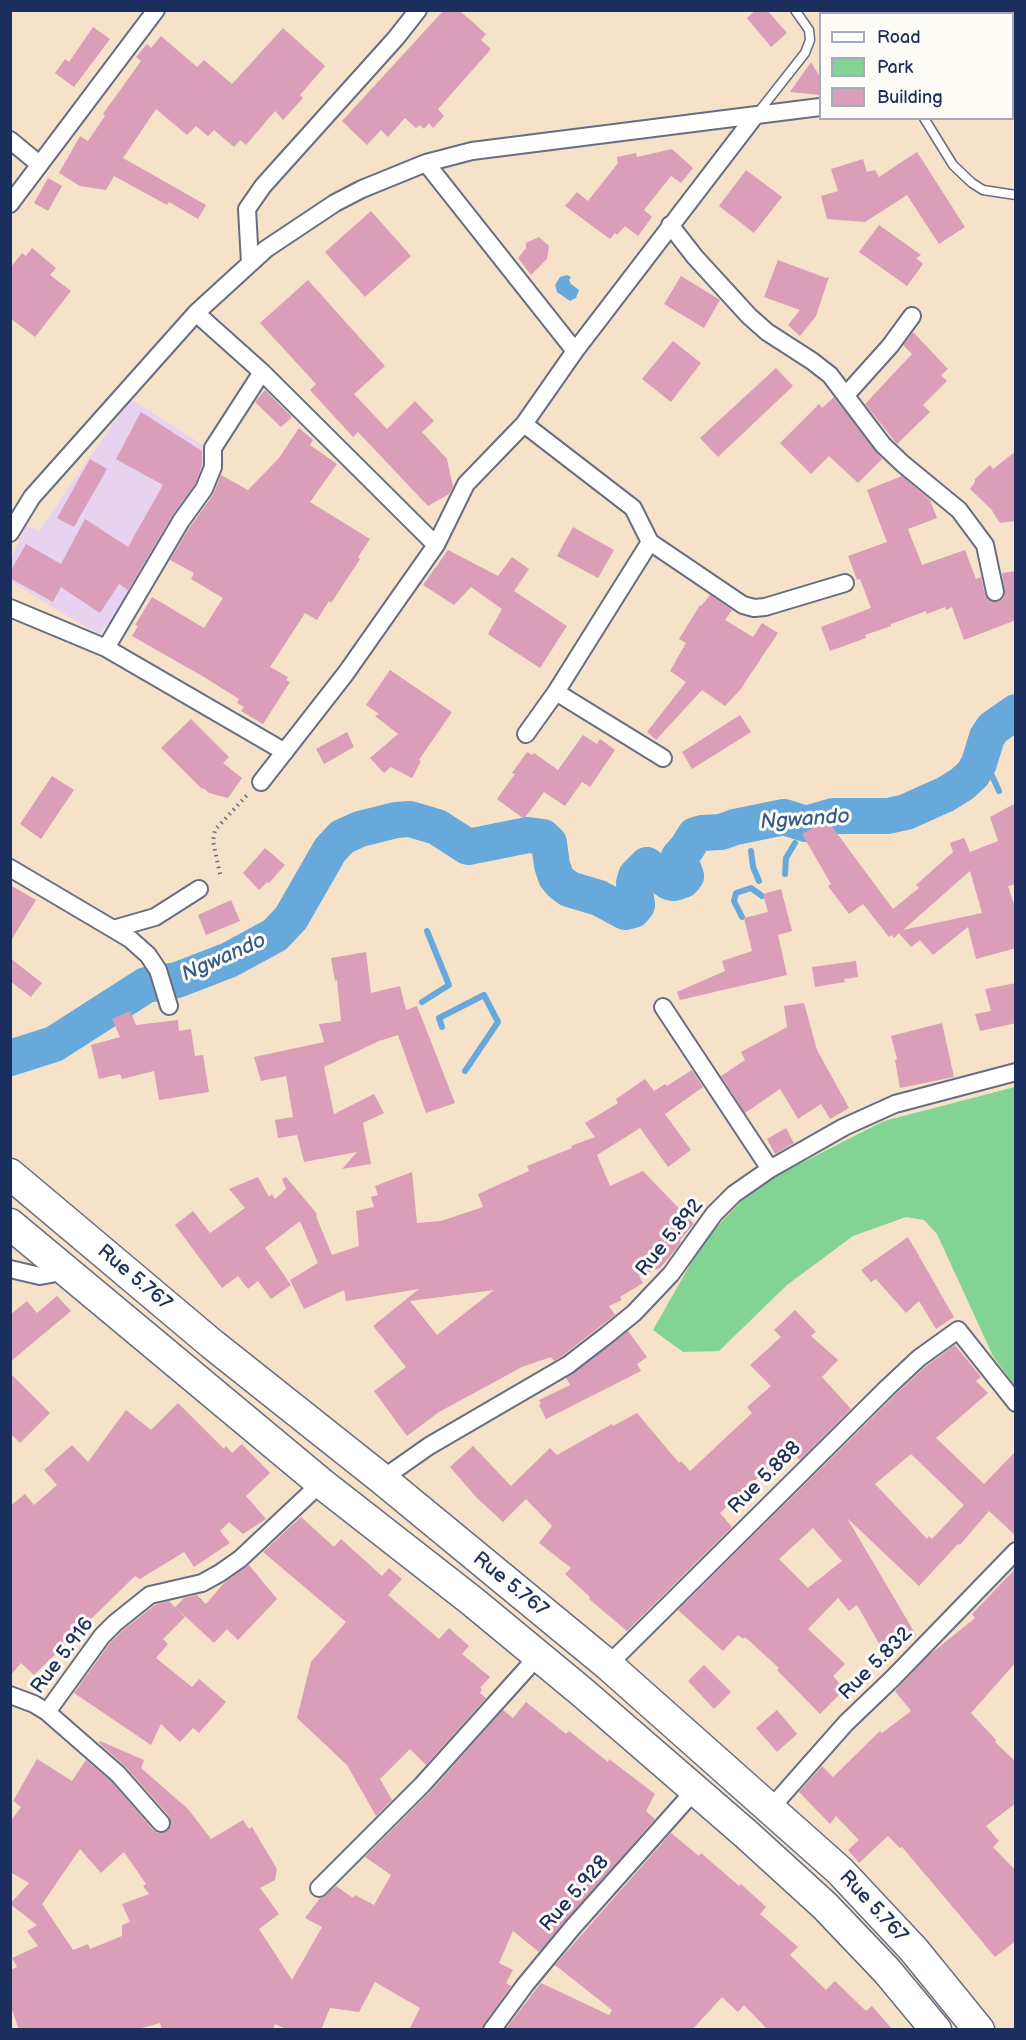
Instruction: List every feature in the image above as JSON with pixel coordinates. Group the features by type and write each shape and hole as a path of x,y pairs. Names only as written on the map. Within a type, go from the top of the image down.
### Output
{"highway":[{"name":"Rue 5.767","path":"10,1174 212,1344 382,1479 608,1665 840,1871 914,1950 979,2030"},
{"path":"10,1224 321,1483 472,1601 695,1790 825,1906 887,1971 936,2030"}],"street":[{"path":"10,204 156,10"},
{"path":"250,262 247,209 263,186 418,10"},
{"path":"10,533 32,497 196,313 266,249 335,203 362,189 426,164 472,151 819,107"},
{"path":"261,782 346,673 436,545 466,484 524,424 575,351 755,117"},
{"path":"10,140 39,164"},
{"path":"426,164 575,351"},
{"path":"670,225 695,257 749,316 767,332 813,361 830,375 883,445 958,510 985,545 995,592"},
{"path":"196,313 262,372 436,545"},
{"path":"846,395 890,346 912,316"},
{"path":"106,648 181,521 204,489 213,467 213,448 262,372"},
{"path":"524,424 633,508 650,542 743,605 754,608 765,607 845,583"},
{"path":"526,734 556,692 650,542"},
{"path":"10,608 106,648 285,752"},
{"path":"556,692 663,758"},
{"path":"10,868 130,939 148,955 158,969 169,1006"},
{"path":"113,929 155,917 199,889"},
{"path":"663,1007 770,1169"},
{"name":"Rue 5.892","path":"382,1479 429,1446 568,1365 607,1335 634,1312 671,1274 714,1214 734,1194 770,1169 844,1127 895,1104 1016,1072"},
{"path":"10,1269 40,1276 51,1274 62,1268"},
{"name":"Rue 5.888","path":"608,1665 888,1387 919,1358 958,1329 1016,1403"},
{"name":"Rue 5.916","path":"10,1695 34,1704 47,1712 102,1636 115,1623 150,1595 202,1583 220,1573 240,1559 321,1483"},
{"name":"Rue 5.832","path":"770,1809 846,1723 1016,1551"},
{"path":"319,1888 422,1785 538,1656"},
{"path":"47,1712 118,1774 161,1823"},
{"name":"Rue 5.928","path":"492,2030 525,1985 573,1927 695,1790"}],"lane":[{"path":"755,117 805,53 810,40 809,30 795,10"},
{"path":"925,120 953,165 972,183 983,190 1016,195"}],"path":[{"path":"220,874 213,841 215,830 242,799 261,782"}],"shaded area":[{"path":"130,399 206,447 208,475 133,599 98,634 11,582 10,562 26,525 39,531"}],"green space":[{"path":"1015,1087 1015,1386 993,1356 937,1234 924,1220 906,1217 853,1236 787,1285 719,1351 683,1352 653,1330 704,1240 756,1186 884,1121"}],"water":[{"path":"567,275 571,277 569,280 571,284 579,290 576,298 570,301 557,292 555,285 560,277"}],"building":[{"path":"444,10 459,10 486,34 481,40 491,49 438,109 444,116 433,128 429,123 424,129 420,125 416,128 405,118 388,137 381,130 367,145 342,121"},
{"path":"756,10 767,10 787,33 771,47 747,18"},
{"path":"93,27 110,39 74,87 55,73 65,59 69,62"},
{"path":"283,28 325,66 300,95 303,98 283,120 275,111 246,145 240,140 234,147 214,130 208,136 196,126 187,135 156,109 123,158 206,205 198,219 169,202 167,205 114,176 106,190 80,186 59,173 80,136 88,141 105,116 103,114 141,61 136,57 147,44 151,48 161,36 197,67 204,60 232,84"},
{"path":"811,62 819,75 819,95 790,92"},
{"path":"672,149 693,168 681,183 671,176 644,210 652,217 638,236 625,226 610,239 565,206 577,192 588,201 618,163 617,157 636,153 637,157"},
{"path":"917,152 965,227 939,244 907,195 865,222 827,219 821,196 838,191 831,169 863,159 867,172 875,170 879,177"},
{"path":"746,170 782,197 754,233 719,206"},
{"path":"48,178 62,186 48,211 34,203"},
{"path":"371,211 411,256 365,297 325,252"},
{"path":"879,225 921,255 916,258 923,264 907,286 859,252"},
{"path":"539,237 549,246 547,259 531,275 518,258 526,248 526,243"},
{"path":"32,248 56,268 50,275 71,291 35,337 10,318 10,268 22,253 26,256"},
{"path":"778,260 826,278 829,277 816,316 800,336 788,325 800,310 764,297"},
{"path":"681,276 720,300 704,328 664,304"},
{"path":"308,280 385,366 354,394 387,429 415,401 434,421 422,432 447,459 453,487 449,494 428,506 358,432 353,437 310,390 316,384 260,323"},
{"path":"913,332 948,369 941,375 947,381 923,405 930,412 897,444 865,404 912,354 903,345"},
{"path":"673,341 701,363 671,402 642,379"},
{"path":"776,368 793,386 718,457 700,438"},
{"path":"265,390 292,417 281,427 255,402"},
{"path":"834,397 882,459 858,483 829,456 811,474 780,443 819,404 822,408"},
{"path":"141,412 202,451 202,465 195,484 172,516 128,590 119,584 100,613 61,587 53,602 10,578 10,572 26,544 61,564 85,519 128,547 163,485 116,459"},
{"path":"299,428 313,440 310,445 337,464 310,502 370,539 358,557 360,559 331,603 329,601 317,620 305,613 270,667 288,677 286,680 290,682 263,724 241,711 244,707 237,703 239,699 132,636 138,626 135,625 152,597 204,628 223,598 191,579 194,573 170,560 213,495 221,475 248,490 279,458"},
{"path":"1016,451 1016,521 1000,523 991,509 970,489 975,479 990,465 993,469"},
{"path":"90,459 107,469 74,527 57,518"},
{"path":"902,476 930,500 937,518 908,529 922,565 965,550 976,579 981,577 985,595 992,602 1002,600 1005,596 1002,573 1016,571 1016,620 964,640 952,607 946,610 945,607 927,614 926,611 891,624 891,626 865,635 866,638 830,651 821,627 871,608 848,556 887,542 867,490"},
{"path":"573,527 614,550 598,578 557,556"},
{"path":"448,550 498,576 512,557 529,569 514,591 567,626 540,668 488,634 502,609 471,587 454,605 423,585"},
{"path":"710,595 732,610 725,620 753,637 762,623 778,633 740,690 725,706 702,690 656,740 647,732 686,682 670,671 686,643 679,639 700,605"},
{"path":"390,670 452,712 419,760 421,761 412,778 391,767 384,773 370,758 398,734 375,716 379,714 366,705"},
{"path":"740,715 751,732 692,769 682,752"},
{"path":"191,719 229,757 223,763 242,778 228,798 202,789 161,748"},
{"path":"347,732 354,747 324,764 316,749"},
{"path":"583,735 597,744 600,739 615,750 590,787 582,782 565,806 544,792 524,819 497,799 527,752 532,755 534,753 558,770"},
{"path":"52,776 74,790 41,839 20,824"},
{"path":"1016,803 1016,884 1008,886 1016,910 1016,948 976,959 968,927 933,955 920,940 911,947 899,933 894,938 892,935 889,937 863,904 849,914 828,886 831,884 802,834 827,820 893,909 919,888 916,885 953,852 950,843 964,838 970,852 998,841 990,817","holes":["970,871 982,913 903,930"]},
{"path":"265,848 285,865 269,883 267,882 259,890 243,873"},
{"path":"10,885 36,900 10,942"},
{"path":"781,889 792,931 778,935 787,975 680,1000 677,992 725,971 722,961 752,951 744,918 768,912 763,894"},
{"path":"231,900 240,921 206,935 198,915"},
{"path":"366,952 371,993 400,986 406,1010 417,1006 455,1103 426,1113 398,1035 379,1041 324,1067 334,1114 374,1094 384,1113 363,1123 371,1164 342,1169 357,1152 304,1162 297,1135 278,1138 275,1120 293,1117 286,1076 261,1081 254,1057 324,1042 319,1024 341,1021 337,980 335,981 331,958"},
{"path":"10,958 42,983 31,997 10,981"},
{"path":"856,961 858,977 844,979 845,982 815,987 812,967"},
{"path":"1016,983 1016,1023 980,1031 975,1014 991,1011 985,989"},
{"path":"804,1003 817,1050 849,1108 830,1119 821,1104 798,1119 780,1089 745,1113 721,1076 745,1060 741,1052 787,1027 784,1006"},
{"path":"130,1011 136,1025 178,1020 179,1031 191,1029 195,1056 203,1055 209,1092 159,1100 154,1071 122,1079 120,1074 99,1079 91,1045 120,1037 112,1019"},
{"path":"942,1023 954,1077 900,1088 895,1060 897,1059 891,1036"},
{"path":"692,1070 703,1087 665,1114 691,1150 668,1167 640,1128 597,1155 610,1186 643,1171 694,1224 680,1240 681,1242 660,1268 639,1276 643,1283 620,1297 622,1300 609,1306 615,1315 562,1356 554,1361 551,1357 522,1367 439,1412 407,1436 374,1391 406,1367 373,1326 419,1289 346,1301 344,1290 304,1309 290,1280 318,1263 300,1221 265,1248 291,1285 271,1299 258,1281 248,1289 238,1276 222,1288 175,1225 193,1211 210,1233 245,1208 229,1189 258,1177 269,1197 272,1194 275,1199 286,1189 282,1179 286,1177 317,1214 332,1255 359,1246 356,1211 374,1207 371,1197 378,1195 375,1186 412,1172 417,1223 441,1221 483,1207 478,1194 529,1171 527,1166 595,1137 585,1123 618,1103 616,1099 645,1079 654,1091 665,1084 667,1086","holes":["494,1290 437,1335 410,1301"]},
{"path":"786,1128 794,1143 775,1154 767,1139"},
{"path":"908,1237 954,1317 936,1329 919,1301 906,1313 876,1279 871,1282 861,1270"},
{"path":"57,1296 71,1311 10,1362 10,1315 27,1301 37,1313"},
{"path":"795,1310 816,1332 811,1336 838,1360 822,1377 851,1409 800,1460 789,1449 720,1513 732,1527 627,1631 589,1599 590,1597 565,1574 571,1568 539,1543 552,1526 526,1499 503,1522 477,1498 450,1467 473,1446 511,1486 550,1448 557,1455 612,1424 613,1426 637,1413 679,1463 681,1461 690,1471 752,1413 747,1407 771,1386 750,1365 781,1337 774,1330"},
{"path":"628,1331 647,1357 637,1364 641,1371 546,1419 539,1400 570,1385 566,1378"},
{"path":"955,1345 981,1377 976,1381 988,1393 936,1438 984,1484 1016,1451 1016,1536 989,1511 960,1545 958,1544 919,1586 847,1518 916,1635 885,1654 857,1605 849,1611 838,1598 808,1629 845,1664 833,1676 845,1689 820,1714 777,1670 779,1668 745,1637 743,1639 738,1635 723,1651 678,1610 926,1366","holes":["911,1454 964,1505 932,1539 929,1536 927,1539 875,1484","813,1528 842,1561 808,1588 779,1559"]},
{"path":"10,1373 50,1413 20,1443 10,1433"},
{"path":"178,1403 224,1449 226,1446 232,1453 242,1444 270,1473 246,1496 266,1519 243,1534 229,1522 220,1531 230,1543 194,1567 184,1552 140,1579 135,1576 34,1675 21,1663 10,1676 10,1506 25,1494 34,1505 57,1485 44,1470 72,1445 88,1462 126,1410 151,1430"},
{"path":"301,1517 334,1547 341,1539 382,1576 389,1568 402,1579 388,1595 439,1639 449,1628 469,1646 462,1654 490,1677 480,1688 482,1689 480,1693 486,1698 426,1765 410,1749 380,1779 392,1800 376,1816 347,1765 297,1718 311,1662 346,1622 263,1552"},
{"path":"249,1565 277,1599 238,1640 227,1629 214,1643 175,1607 184,1598 197,1595 206,1604 224,1583"},
{"path":"1016,1568 1016,1662 971,1713 996,1740 995,1742 1016,1762 1016,1803 986,1826 999,1841 993,1847 1016,1871 1016,1941 995,1957 902,1847 900,1848 888,1836 859,1863 848,1850 859,1840 836,1816 830,1824 799,1792 822,1766 833,1777 880,1731 882,1733 911,1711 895,1691 928,1656 975,1618 972,1614"},
{"path":"169,1601 185,1617 163,1639 168,1644 156,1658 192,1687 199,1679 226,1702 199,1733 193,1728 180,1742 161,1724 151,1745 74,1693 110,1643 122,1631 155,1605"},
{"path":"704,1665 731,1692 714,1709 688,1681"},
{"path":"526,1702 566,1734 569,1731 608,1762 609,1759 655,1794 646,1811 655,1819 539,1952 513,1931 499,1963 513,1970 506,1983 511,1986 482,2030 409,2030 420,2008 375,1982 359,2012 330,2008 321,2030 288,2030 275,2024 273,2030 162,2030 160,2023 134,2030 19,2030 10,2004 10,1970 17,1967 12,1958 38,1946 27,1931 37,1925 10,1904 29,1883 10,1872 10,1822 21,1807 13,1801 37,1759 72,1781 86,1760 111,1781 153,1830 158,1833 167,1831 171,1826 169,1816 126,1767 99,1743 100,1741 144,1760 141,1768 188,1809 211,1839 243,1820 249,1829 252,1827 277,1869 275,1880 260,1888 279,1914 259,1929 292,1980 322,1927 305,1918 320,1898 336,1886 353,1898 355,1895 374,1905 391,1875 365,1857 430,1792 503,1710 513,1718","holes":["80,1849 101,1873 124,1852 146,1884 143,1886 149,1894 122,1904 130,1922 122,1925 122,1936 90,1949 88,1944 73,1950 42,1904"]},
{"path":"777,1710 797,1734 777,1752 756,1728"},
{"path":"671,1833 699,1856 701,1853 739,1886 741,1884 766,1907 760,1914 798,1947 790,1955 826,1990 835,1981 866,2011 872,2006 893,2030 768,2030 744,2005 738,2012 722,1997 692,2030 505,2030 541,1983 609,2015 612,2010 555,1965"}],"waterway":[{"name":"Ngwando","path":"10,1058 54,1044 146,985 177,980 229,960 275,935 291,918 330,850 342,837 360,829 410,819 437,827 468,847 528,835 543,837 549,843 552,865 561,883 569,889 599,898 625,912 633,910 637,905 634,883 636,876 647,865 669,882 683,880 686,876 679,857 695,835 721,832 784,817 806,824 833,816 888,816 906,812 946,794 973,774 987,737 993,728 1016,712"},
{"path":"988,762 999,791"},
{"path":"785,874 786,858 795,843"},
{"path":"751,851 753,867 759,881"},
{"path":"742,917 734,901 736,893 751,888 762,896"},
{"path":"422,1002 449,985 427,931"},
{"path":"442,1027 439,1018 484,995 498,1022 465,1071"}]}
